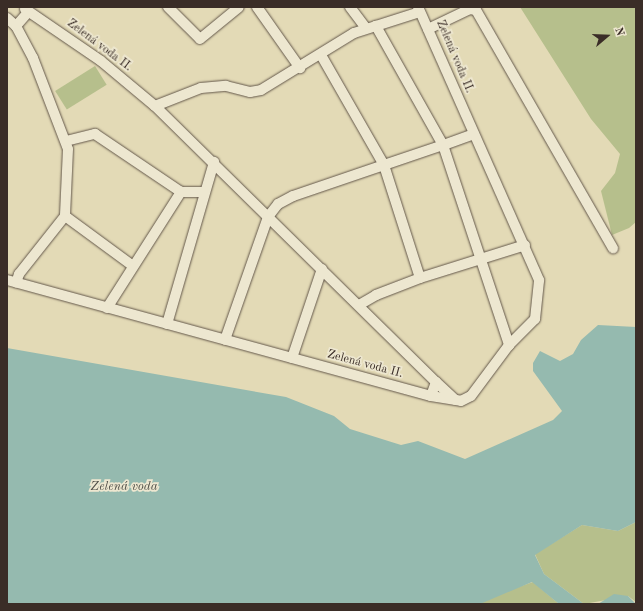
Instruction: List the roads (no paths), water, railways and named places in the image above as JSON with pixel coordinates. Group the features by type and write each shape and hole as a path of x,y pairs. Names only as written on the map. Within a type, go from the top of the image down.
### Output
{"street":[{"path":"168,7 200,39 239,7"},
{"path":"257,7 300,68"},
{"path":"350,7 366,28"},
{"path":"25,9 10,22 66,141 68,186 64,216 133,266"},
{"name":"Zelená voda II.","path":"25,9 101,61 155,106 214,162 455,400"},
{"name":"Zelená voda II.","path":"64,216 12,282 431,396 455,400 466,399 476,392 509,344 531,325 538,312 539,280 525,244 474,134 419,9 376,26 366,28 300,68 256,92 226,86 201,88 155,106"},
{"path":"428,29 470,9 476,10 613,248"},
{"path":"376,26 443,145 509,344"},
{"path":"321,55 384,165 420,278"},
{"path":"66,141 95,134 181,192 203,192"},
{"path":"225,340 268,217 278,204 293,196 474,134"},
{"path":"167,324 203,192 214,162"},
{"path":"107,308 181,192"},
{"path":"359,305 376,295 420,278 480,260 525,244"},
{"path":"292,358 322,268"},
{"path":"431,396 436,382"}],"water":[{"name":"Zelená voda","path":"598,325 636,327 636,522 618,531 582,525 535,555 544,574 584,604 559,604 532,582 480,604 7,604 7,348 286,397 334,416 350,429 401,445 418,441 465,459 553,420 562,411 533,371 533,363 540,351 560,361 573,354 581,340"},
{"path":"614,594 628,596 636,604 598,604"}]}
